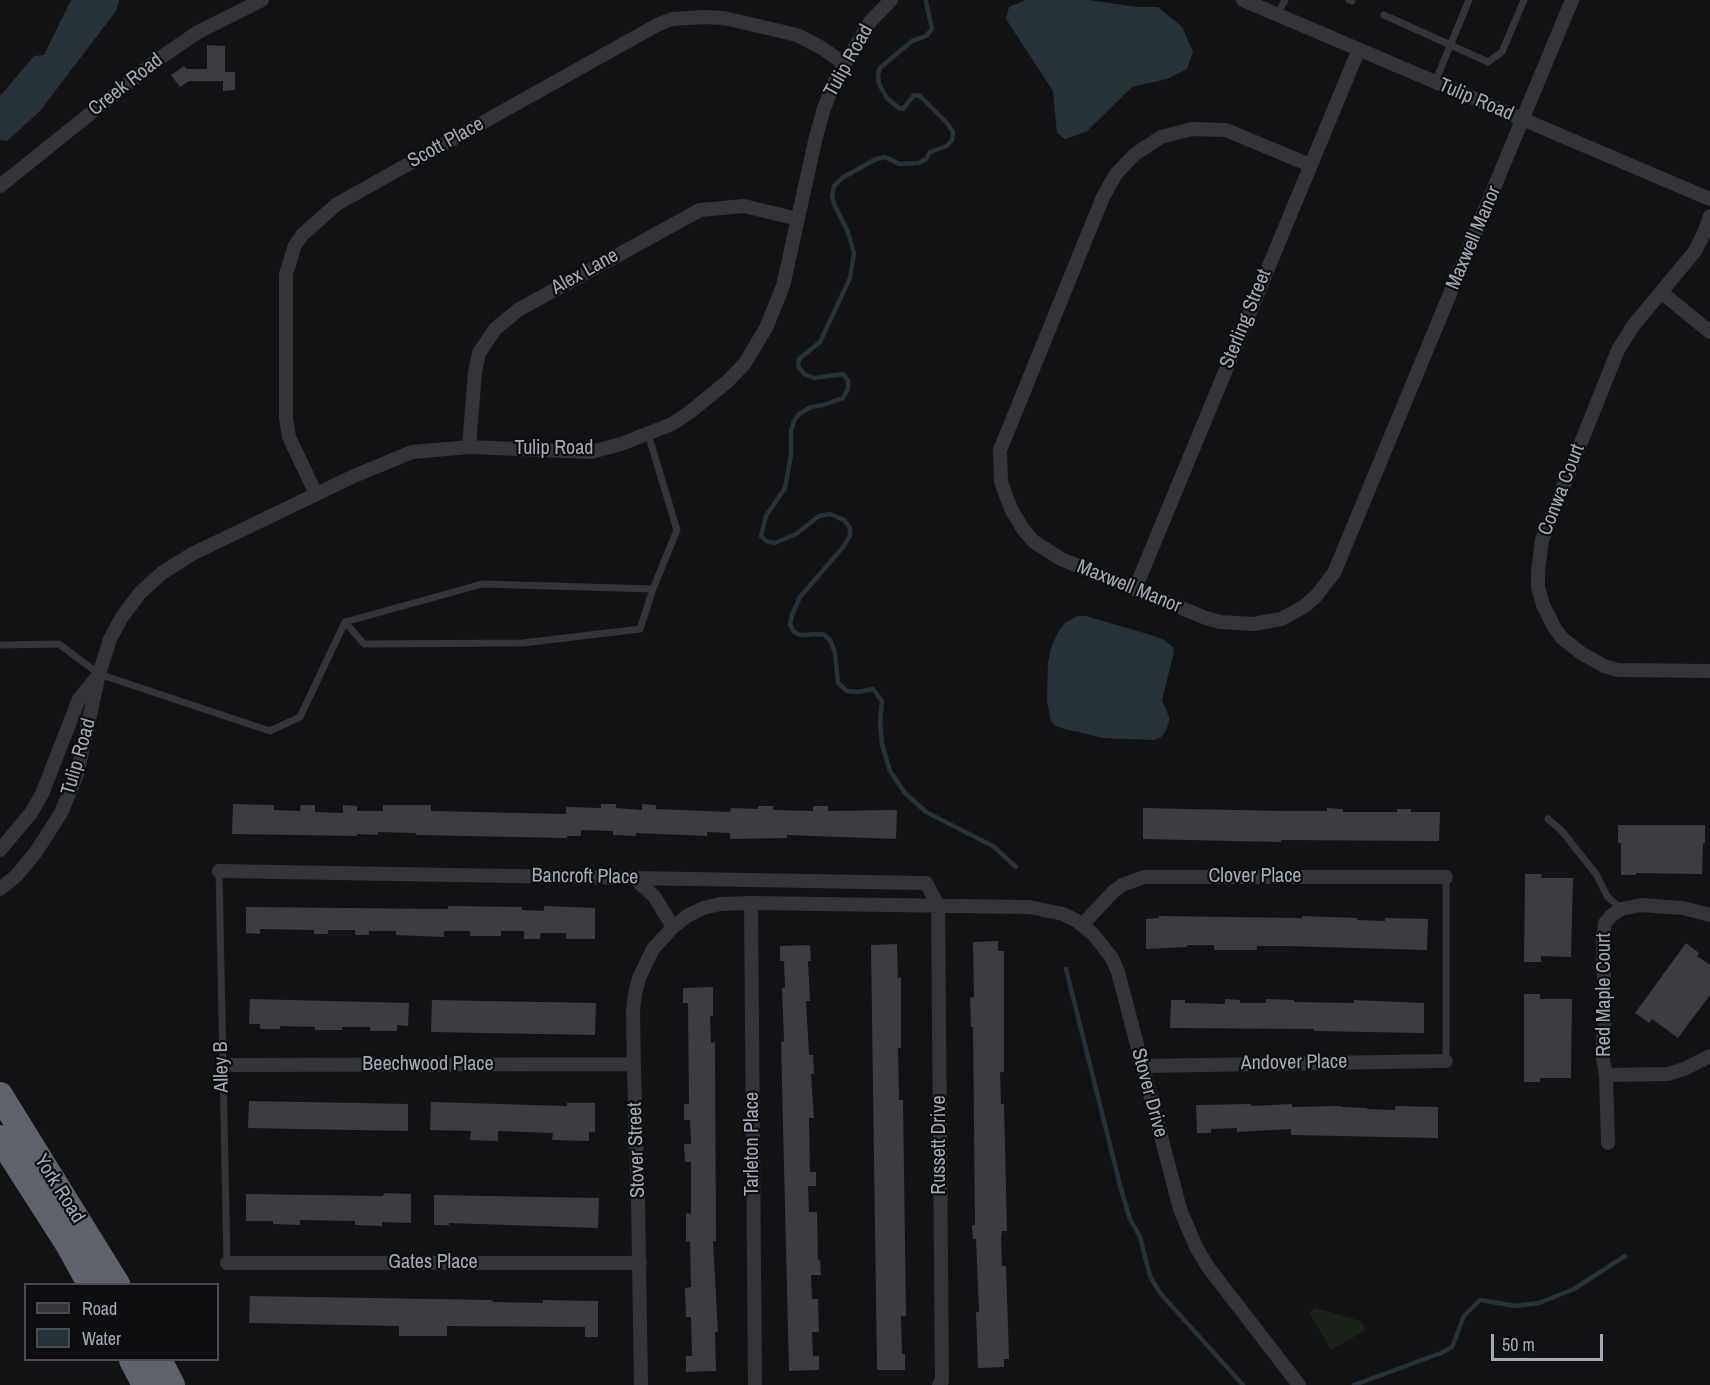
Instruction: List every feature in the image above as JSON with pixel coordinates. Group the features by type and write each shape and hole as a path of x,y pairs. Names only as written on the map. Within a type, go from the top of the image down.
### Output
{"highway":[{"name":"York Road","path":"0,1095 116,1283"},
{"name":"York Road","path":"0,1138 68,1244 89,1283"},
{"path":"133,1361 145,1385"},
{"path":"160,1361 171,1385"}],"street":[{"name":"Creek Road","path":"0,186 157,60 198,32 262,0"},
{"name":"Tulip Road","path":"0,889 16,876 48,837 70,796 99,674 110,639 122,617 140,593 162,573 192,554 315,494 381,463 412,452 470,447 591,452 648,435 672,424 728,381 745,363 776,308 824,108 845,64 870,22 891,0"},
{"name":"Tulip Road","path":"1243,0 1710,199"},
{"name":"Maxwell Manor","path":"1310,165 1226,130 1210,128 1192,129 1161,137 1135,154 1116,174 1103,197 1000,450 1001,482 1011,509 1033,541 1061,559 1206,618 1239,625 1281,619 1305,606 1317,596 1334,573 1572,0"},
{"name":"Scott Place","path":"315,494 292,446 286,418 286,274 295,245 303,234 337,204 657,25 672,19 704,16 723,18 797,35 822,48 845,64"},
{"name":"Sterling Street","path":"1135,589 1359,50"},
{"name":"Alex Lane","path":"470,447 475,372 479,353 495,329 518,310 700,210 744,206 798,219"},
{"name":"Conwa Court","path":"1710,216 1695,251 1633,326 1610,366 1542,540 1539,554 1538,587 1546,610 1562,638 1581,653 1604,666 1634,671 1710,672"},
{"path":"1661,292 1710,332"},
{"name":"Tulip Road","path":"0,850 31,813 42,794 80,699 99,674"},
{"name":"Bancroft Place","path":"219,871 926,883 938,905"},
{"name":"Clover Place","path":"1082,924 1122,885 1144,877 1446,877"},
{"path":"634,878 654,896 672,927"},
{"name":"Tarleton Place","path":"751,903 755,1385"},
{"name":"Stover Street","path":"640,1385 633,1011 639,978 652,949 672,927 687,916 703,908 720,904 938,905"},
{"name":"Stover Drive","path":"938,905 1037,907 1063,914 1082,924 1103,944 1118,972 1180,1209 1196,1247 1208,1267 1299,1385"},
{"name":"Russett Drive","path":"938,905 942,1381 939,1385"},
{"name":"Red Maple Court","path":"1608,1143 1606,1075 1602,1054 1605,1018 1603,939 1605,923 1621,909 1641,905 1683,908 1710,915"},
{"path":"1606,1075 1668,1074 1710,1056"},
{"name":"Andover Place","path":"1142,1065 1446,1061"},
{"name":"Beechwood Place","path":"222,1065 634,1064"},
{"name":"Gates Place","path":"227,1263 639,1263"}],"lane":[{"path":"1277,15 1284,0"},
{"path":"1435,82 1469,0"},
{"path":"1384,15 1488,62 1502,52 1524,0"},
{"path":"345,622 364,644 523,643 640,629 653,589 677,530 648,435"},
{"path":"0,645 59,644 99,674 270,732 300,717 345,622 482,584 653,589"},
{"path":"1548,819 1561,830 1596,874 1607,896 1621,909"},
{"name":"Alley B","path":"219,871 227,1263"},
{"path":"1446,877 1446,1061"}],"shaded area":[{"path":"1316,1308 1361,1321 1366,1330 1331,1350 1309,1312"}],"water":[{"path":"71,0 119,0 116,11 40,111 7,141 0,140 0,96 34,56 44,55"},
{"path":"1026,0 1089,0 1137,7 1158,7 1182,27 1193,52 1187,69 1167,79 1132,87 1086,132 1065,139 1057,133 1053,91 1006,19 1009,7"},
{"path":"1077,616 1086,616 1154,636 1173,647 1174,652 1162,700 1169,721 1161,737 1154,740 1103,738 1065,729 1056,726 1051,721 1047,701 1048,663 1051,648 1065,623"}],"building":[{"path":"207,45 225,46 225,72 235,72 235,90 223,91 223,81 189,81 180,87 171,75 184,66 187,69 207,69"},
{"path":"233,804 274,805 274,810 300,811 301,805 315,805 315,812 343,813 343,805 357,806 357,811 383,811 383,805 431,805 431,811 566,814 566,807 601,808 601,804 616,804 616,808 642,810 642,804 656,805 656,809 730,812 731,808 758,809 758,806 773,806 773,810 813,811 813,806 828,806 828,811 897,810 896,839 787,835 787,838 730,839 730,833 707,832 707,836 636,833 636,836 613,835 613,831 581,830 581,836 567,836 567,838 378,832 378,835 357,834 357,836 232,834"},
{"path":"1143,808 1327,811 1327,808 1343,809 1343,812 1397,812 1397,809 1411,809 1411,812 1440,812 1439,841 1281,840 1281,842 1143,839"},
{"path":"1618,825 1705,825 1702,874 1636,873 1636,875 1621,875 1621,843 1618,843"},
{"path":"1525,874 1542,874 1541,878 1573,878 1571,957 1541,956 1541,962 1524,962"},
{"path":"448,906 522,907 522,910 544,911 544,906 595,908 595,939 566,939 566,933 541,933 540,939 524,939 524,931 501,931 501,936 470,936 470,931 444,931 444,937 396,935 396,931 369,931 369,935 355,935 355,930 328,930 328,934 314,934 314,930 260,929 260,934 246,933 246,907 448,909"},
{"path":"1159,916 1302,918 1302,916 1385,921 1385,918 1428,919 1427,950 1257,946 1257,950 1214,950 1214,945 1146,949 1146,919 1159,918"},
{"path":"998,941 998,951 1004,951 1004,1072 1000,1072 1001,1104 1004,1104 1007,1231 1002,1231 1001,1238 1002,1266 1006,1266 1009,1359 1004,1359 1004,1367 978,1368 976,1312 979,1312 976,1239 973,1239 972,1225 975,1225 973,1027 971,1027 970,998 974,997 973,942"},
{"path":"1686,943 1699,953 1697,956 1710,965 1710,995 1678,1038 1652,1019 1649,1023 1635,1013"},
{"path":"897,944 898,978 901,977 901,1048 898,1048 899,1100 903,1100 906,1316 901,1316 902,1354 905,1354 905,1370 877,1370 871,945"},
{"path":"810,945 811,961 808,961 810,1001 806,1001 809,1055 813,1055 814,1074 811,1074 814,1118 809,1118 810,1172 816,1172 816,1186 808,1186 809,1212 817,1212 818,1260 820,1260 821,1275 811,1275 812,1299 818,1299 819,1332 812,1332 813,1356 819,1356 819,1370 789,1371 781,1042 784,1041 782,988 785,988 784,961 780,961 780,946"},
{"path":"713,987 713,1016 710,1016 711,1043 715,1042 716,1241 713,1241 718,1332 715,1332 716,1371 686,1372 686,1356 692,1356 691,1317 686,1317 685,1288 691,1287 690,1241 686,1242 686,1213 691,1214 691,1162 685,1162 684,1144 691,1144 690,1120 684,1120 684,1104 689,1104 688,1003 683,1003 683,988"},
{"path":"1524,994 1540,994 1540,999 1572,999 1571,1078 1540,1078 1540,1082 1524,1082"},
{"path":"250,999 409,1003 408,1026 397,1025 397,1031 370,1031 370,1027 315,1030 315,1027 280,1026 280,1029 260,1029 260,1024 249,1024"},
{"path":"1225,999 1240,1000 1240,1003 1266,1003 1266,999 1294,1000 1294,1002 1354,1003 1354,1000 1424,1003 1424,1033 1314,1031 1314,1029 1170,1028 1171,1000 1185,1000 1185,1003 1225,1004"},
{"path":"432,1000 596,1003 595,1035 431,1032"},
{"path":"249,1101 408,1104 408,1131 248,1128"},
{"path":"431,1102 567,1106 567,1103 595,1103 595,1132 589,1132 589,1141 552,1140 553,1133 498,1131 498,1141 470,1140 471,1131 430,1130"},
{"path":"1251,1104 1251,1106 1292,1104 1292,1107 1341,1106 1395,1110 1395,1106 1438,1107 1438,1138 1291,1135 1291,1129 1237,1132 1237,1128 1211,1129 1211,1133 1197,1133 1196,1105"},
{"path":"384,1193 411,1194 411,1223 382,1222 382,1226 355,1225 355,1221 300,1220 300,1225 273,1224 273,1221 246,1221 246,1194 383,1196"},
{"path":"434,1195 599,1198 598,1228 449,1223 449,1225 434,1225"},
{"path":"250,1296 543,1303 543,1300 598,1301 598,1337 585,1337 585,1327 447,1326 447,1336 399,1336 399,1326 249,1323"}],"waterway":[{"path":"926,2 932,29 926,36 912,41 880,68 879,84 887,98 899,108 903,109 914,95 920,96 947,123 953,132 952,140 947,146 930,152 926,159 919,163 899,164 885,157 876,159 842,178 834,186 832,196 848,232 854,253 850,278 820,342 799,359 798,366 804,374 814,378 843,374 848,381 848,389 843,398 811,407 799,414 794,421 785,488 766,516 761,536 766,541 775,543 796,534 819,516 830,514 844,520 850,528 850,535 844,546 800,597 790,624 794,632 800,635 823,634 830,640 835,653 838,683 847,691 858,692 873,689 882,701 880,722 882,744 890,771 905,793 926,812 993,846 1016,867"},
{"path":"1066,969 1121,1189 1130,1219 1140,1237 1150,1276 1160,1293 1243,1385"},
{"path":"1354,1385 1452,1347 1464,1316 1480,1300 1516,1306 1539,1303 1574,1289 1625,1256"}]}
